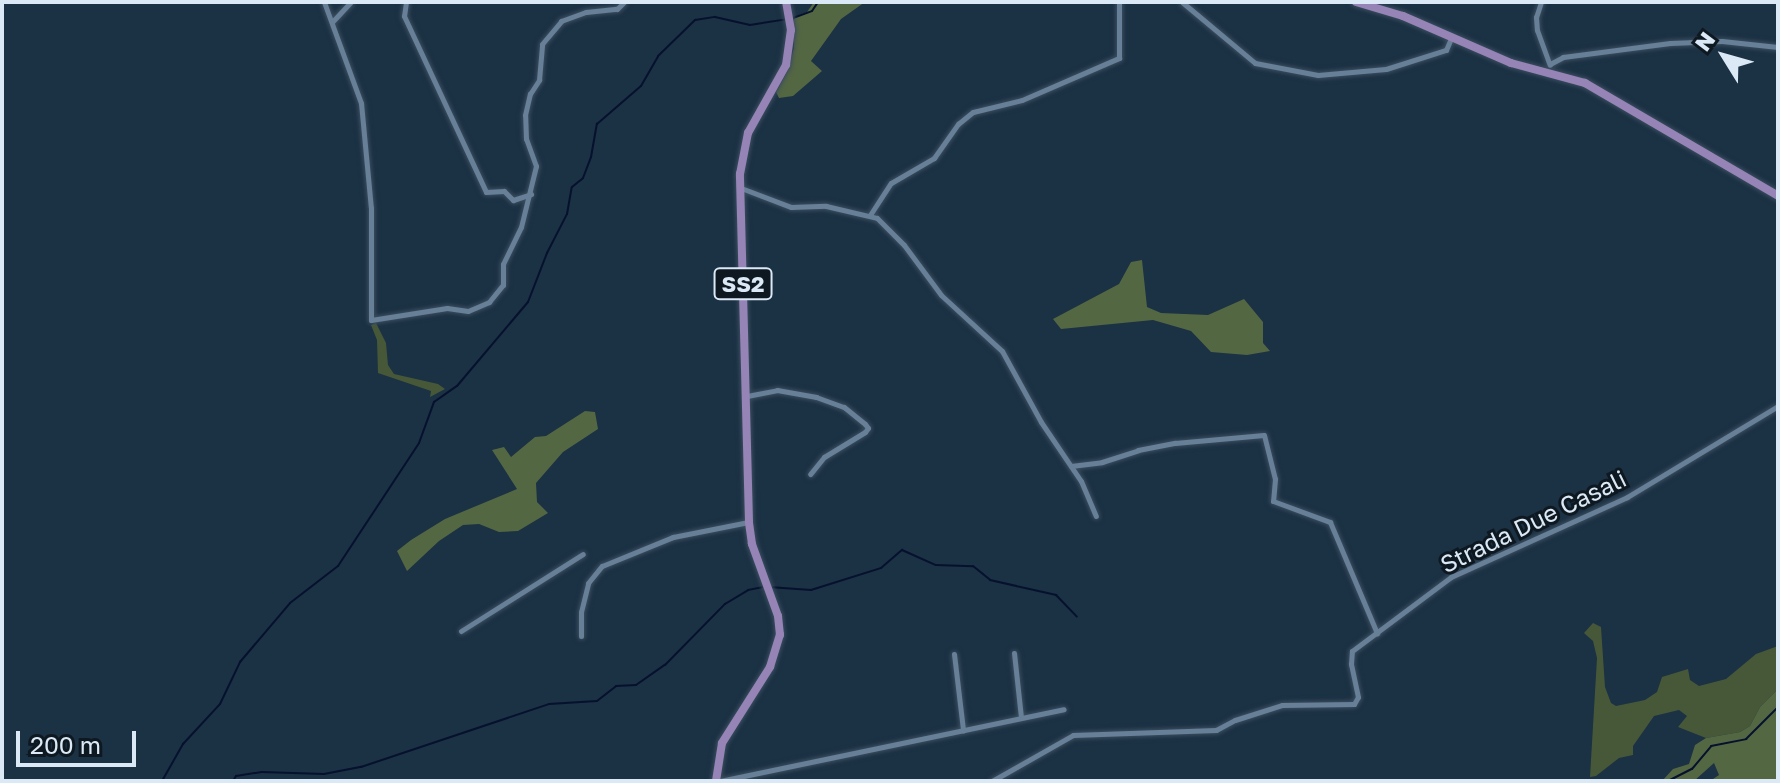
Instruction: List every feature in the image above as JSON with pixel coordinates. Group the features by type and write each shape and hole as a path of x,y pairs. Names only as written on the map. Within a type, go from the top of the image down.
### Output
{"main road":[{"name":"SS2","path":"718,781 722,743 775,655 780,635 774,603 749,522 741,187 744,142 781,75 789,52 791,30 786,2"},
{"path":"1356,2 1452,35 1511,63 1550,68 1596,89 1778,196"}],"street":[{"path":"324,2 361,103 371,208 371,320 447,308 468,311 489,302 503,285 503,264 521,227 536,166 526,139 525,115 530,94 539,80 542,44 561,21 586,12 617,9 624,2"},
{"path":"333,21 351,2"},
{"path":"406,2 404,16 486,192 504,191 513,200 531,194"},
{"path":"870,215 891,183 934,158 958,124 973,112 1022,100 1119,58 1119,2"},
{"path":"1182,2 1255,63 1318,75 1386,69 1446,50 1452,35"},
{"path":"1541,2 1536,17 1537,30 1550,68 1563,57 1670,43 1722,41 1778,47"},
{"path":"741,187 791,207 826,206 870,215 904,245 941,295 1002,351 1010,371 1071,466 1096,516"},
{"path":"746,396 777,390 816,397 844,407 868,428 824,457 810,474"},
{"name":"Strada Due Casali","path":"992,781 1073,735 1216,730 1235,720 1282,705 1354,704 1358,697 1350,657 1358,646 1451,577 1627,497 1778,406"},
{"path":"1071,466 1091,465 1138,450 1175,443 1264,435 1275,479 1273,501 1330,522 1377,633"},
{"path":"581,636 581,612 588,583 602,566 673,537 749,522"},
{"path":"461,631 583,554"},
{"path":"1014,653 1021,717"},
{"path":"954,654 963,730"},
{"path":"718,781 1064,709"}],"green space":[{"path":"814,2 865,2 841,19 811,61 822,71 793,96 779,98 776,92 787,72 794,48 794,17 807,12"},
{"path":"1142,260 1147,307 1161,313 1208,315 1244,299 1263,322 1263,343 1270,351 1247,355 1211,352 1191,331 1153,320 1061,329 1053,319 1119,284 1131,262"},
{"path":"376,323 386,343 388,365 394,374 438,384 445,389 430,397 431,391 378,373 377,340 371,325"},
{"path":"585,411 595,412 598,429 563,452 536,483 537,502 548,513 518,531 499,532 479,524 463,525 439,541 407,571 397,551 411,540 445,519 517,489 492,450 504,447 511,457 535,437 546,436"},
{"path":"1593,623 1601,627 1605,687 1611,703 1616,706 1645,700 1657,692 1662,677 1688,669 1690,680 1699,686 1726,679 1756,654 1778,646 1778,689 1760,707 1750,726 1740,732 1706,738 1678,727 1687,716 1679,710 1654,716 1633,746 1633,755 1619,758 1596,776 1590,777 1597,658 1593,641 1584,633"},
{"path":"1778,689 1778,781 1710,781 1719,775 1714,763 1694,781 1662,781 1673,769 1689,764 1695,745 1706,738 1740,732 1750,726 1760,707"}],"waterway":[{"path":"793,18 812,11 818,2"},
{"path":"162,781 183,744 220,704 240,662 290,603 338,566 419,443 434,402 457,386 528,302 547,253 567,214 572,187 583,178 591,157 597,124 641,86 658,56 695,20 715,17 750,25 786,19"},
{"path":"769,587 811,590 881,568 902,550 936,565 973,566 990,580 1056,595 1077,617"},
{"path":"233,781 236,776 262,772 324,774 361,767 549,704 597,701 616,686 636,685 665,665 725,604 748,590 763,587"},
{"path":"1668,781 1692,769 1711,746 1746,739 1778,707"}]}
